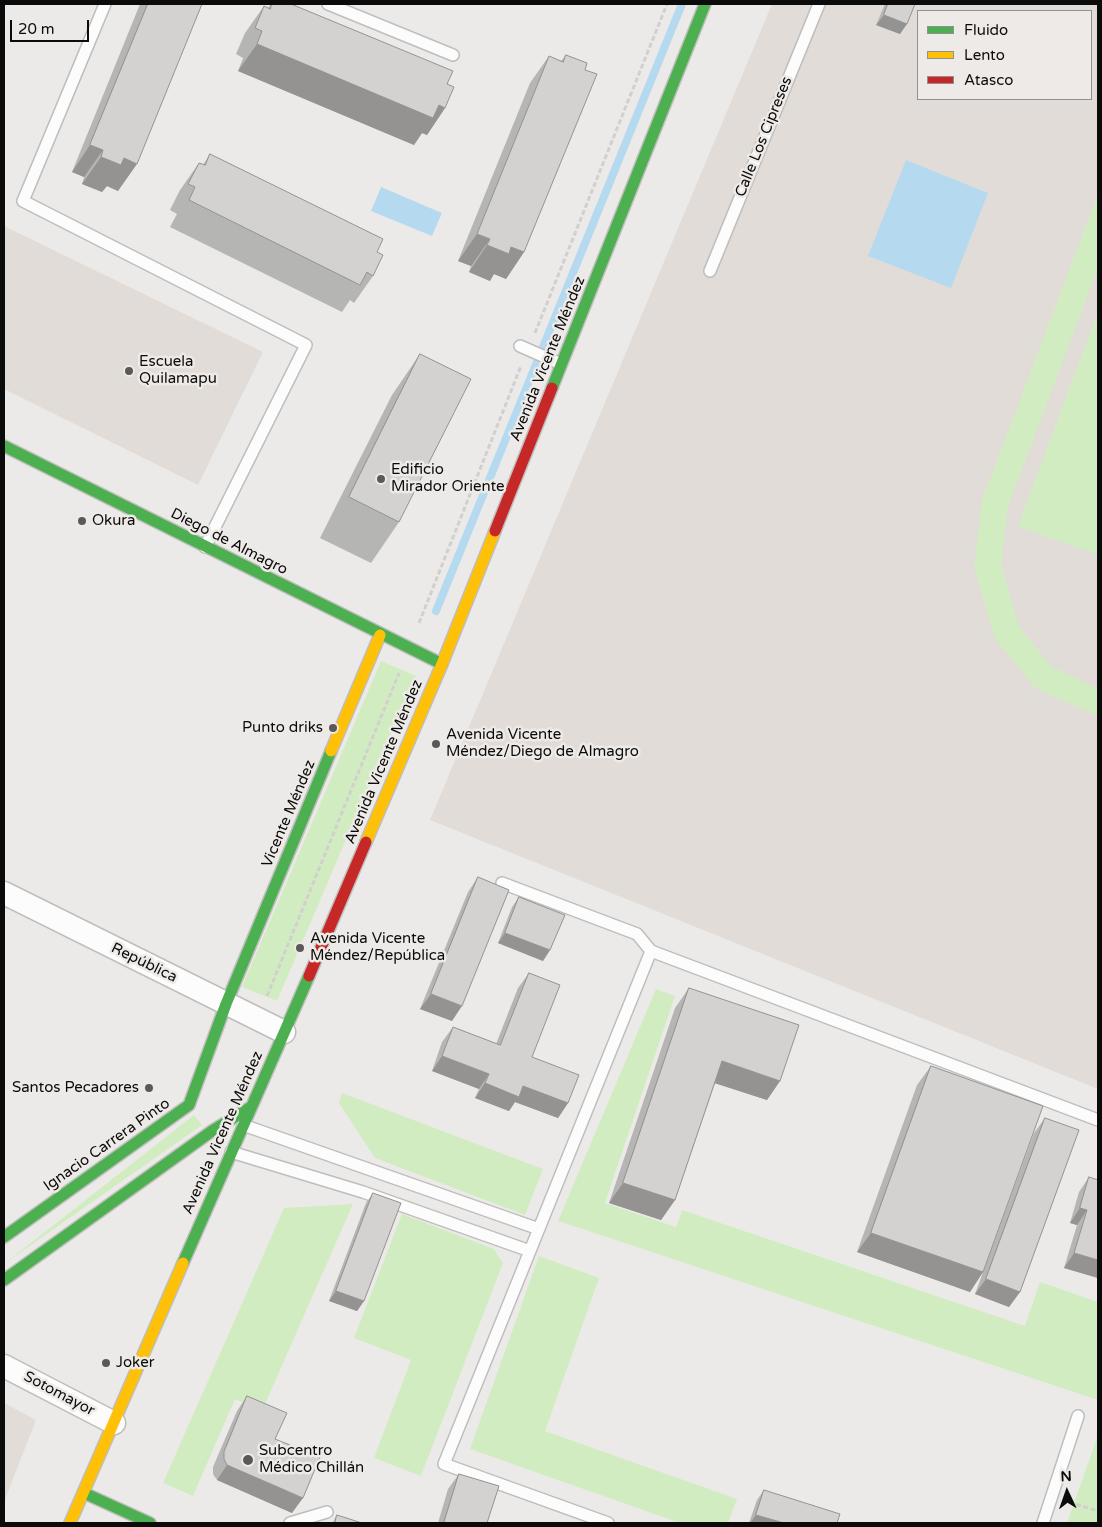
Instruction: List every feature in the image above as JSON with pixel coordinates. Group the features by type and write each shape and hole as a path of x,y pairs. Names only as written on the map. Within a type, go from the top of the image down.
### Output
{"main road":[{"name":"Avenida Vicente Méndez","path":"70,1523 442,664 557,363 705,4"},
{"name":"Diego de Almagro","path":"4,446 408,649 442,664"},
{"name":"Vicente Méndez","path":"226,1004 380,635"},
{"name":"Ignacio Carrera Pinto","path":"4,1237 189,1105 226,1004"},
{"path":"4,1280 204,1137 251,1107"},
{"path":"84,1493 150,1523"}],"street":[{"name":"República","path":"4,893 284,1032"},
{"name":"Sotomayor","path":"4,1366 114,1423"}],"lane":[{"path":"105,4 23,201 306,345 205,547"},
{"path":"328,4 453,55"},
{"name":"Calle Los Cipreses","path":"710,271 819,4"},
{"path":"527,349 557,363"},
{"path":"502,884 636,934 651,952 1098,1120"},
{"path":"608,1523 444,1464 651,952"},
{"path":"243,1125 539,1229"},
{"path":"231,1152 363,1192 530,1251"},
{"path":"1043,1523 1078,1416"},
{"path":"290,1523 327,1512"}],"path":[{"path":"257,1019 667,4"},
{"path":"1052,1496 1098,1511"}],"shaded area":[{"path":"772,4 1098,4 1098,1089 430,820"},
{"name":"Escuela Quilamapu","path":"4,226 263,352 198,485 4,389"},
{"path":"4,1403 36,1420 4,1502"}],"green space":[{"path":"1098,194 1098,268 1008,506 1001,564 1018,625 1052,667 1098,689 1098,716 1035,688 994,637 974,566 982,500"},
{"path":"1098,311 1098,555 1018,526"},
{"path":"381,661 416,676 277,1001 242,987"},
{"path":"656,989 675,996 605,1203 676,1227 682,1210 1025,1326 1040,1282 1098,1302 1098,1400 558,1221"},
{"path":"342,1093 543,1169 525,1215 375,1158 339,1103"},
{"path":"194,1115 202,1125 4,1264"},
{"path":"353,1204 262,1411 235,1399 193,1496 163,1483 284,1208"},
{"path":"402,1214 494,1249 503,1263 421,1476 374,1458 411,1360 354,1338"},
{"path":"539,1256 599,1278 545,1431 737,1499 728,1523 680,1523 470,1449"},
{"path":"1098,1435 1098,1523 1067,1523"}],"water":[{"path":"906,160 988,193 951,288 868,256"},
{"path":"381,187 442,213 432,236 371,211"}],"building":[{"path":"148,4 202,4 137,164 124,158 121,165 101,157 103,150 90,145"},
{"path":"272,4 291,4 453,71 447,84 454,87 445,108 439,105 433,118 257,44 262,31 255,28 264,6 270,9"},
{"path":"888,4 915,4 907,24 884,15"},
{"path":"566,55 587,63 585,70 597,74 524,252 511,247 509,254 487,245 490,239 477,234 549,56 563,62"},
{"path":"210,154 383,239 377,252 383,255 373,276 367,272 360,285 189,200 195,187 188,184 199,163 205,165"},
{"name":"Edificio Mirador Oriente","path":"420,354 471,379 399,522 349,497"},
{"path":"478,877 509,890 462,1006 431,994"},
{"path":"519,897 565,915 550,950 505,933"},
{"path":"529,973 560,985 532,1057 579,1075 568,1103 523,1086 519,1097 485,1083 489,1074 442,1056 453,1027 500,1045"},
{"path":"689,988 799,1025 780,1081 722,1061 675,1200 623,1183"},
{"path":"931,1066 1043,1106 983,1272 871,1233"},
{"path":"1045,1118 1079,1130 1020,1292 986,1279"},
{"path":"1089,1177 1098,1180 1098,1260 1074,1253 1087,1210 1080,1208"},
{"path":"373,1193 401,1203 364,1301 336,1291"},
{"name":"Subcentro Médico Chillán","path":"247,1396 287,1413 275,1439 320,1457 303,1498 227,1465 224,1459 224,1452"},
{"path":"459,1474 499,1486 487,1523 444,1523"},
{"path":"764,1490 840,1514 837,1523 784,1523 756,1515"},
{"path":"337,1515 362,1523 335,1523"}],"waterway":[{"path":"436,611 682,4"}],"traffic: fast":[{"path":"552,388 705,4"},
{"path":"4,446 442,664"},
{"path":"4,1237 189,1105 226,1004 331,751"},
{"path":"183,1263 309,976"},
{"path":"4,1280 212,1131 251,1107"},
{"path":"84,1493 150,1523"}],"traffic: slow":[{"path":"366,842 442,664 495,531"},
{"path":"331,751 380,635"},
{"path":"70,1523 183,1263"}],"traffic: jam":[{"path":"495,531 552,388"},
{"path":"309,976 366,842"}],"place":[{"name":"Escuela Quilamapu","path":"129,371"},
{"name":"Edificio Mirador Oriente","path":"381,479"},
{"name":"Okura","path":"82,521"},
{"name":"Punto driks","path":"333,728"},
{"name":"Avenida Vicente Méndez/Diego de Almagro","path":"436,744"},
{"name":"Avenida Vicente Méndez/República","path":"300,948"},
{"name":"Santos Pecadores","path":"149,1088"},
{"name":"Joker","path":"106,1363"},
{"name":"Subcentro Médico Chillán","path":"248,1460"}]}
